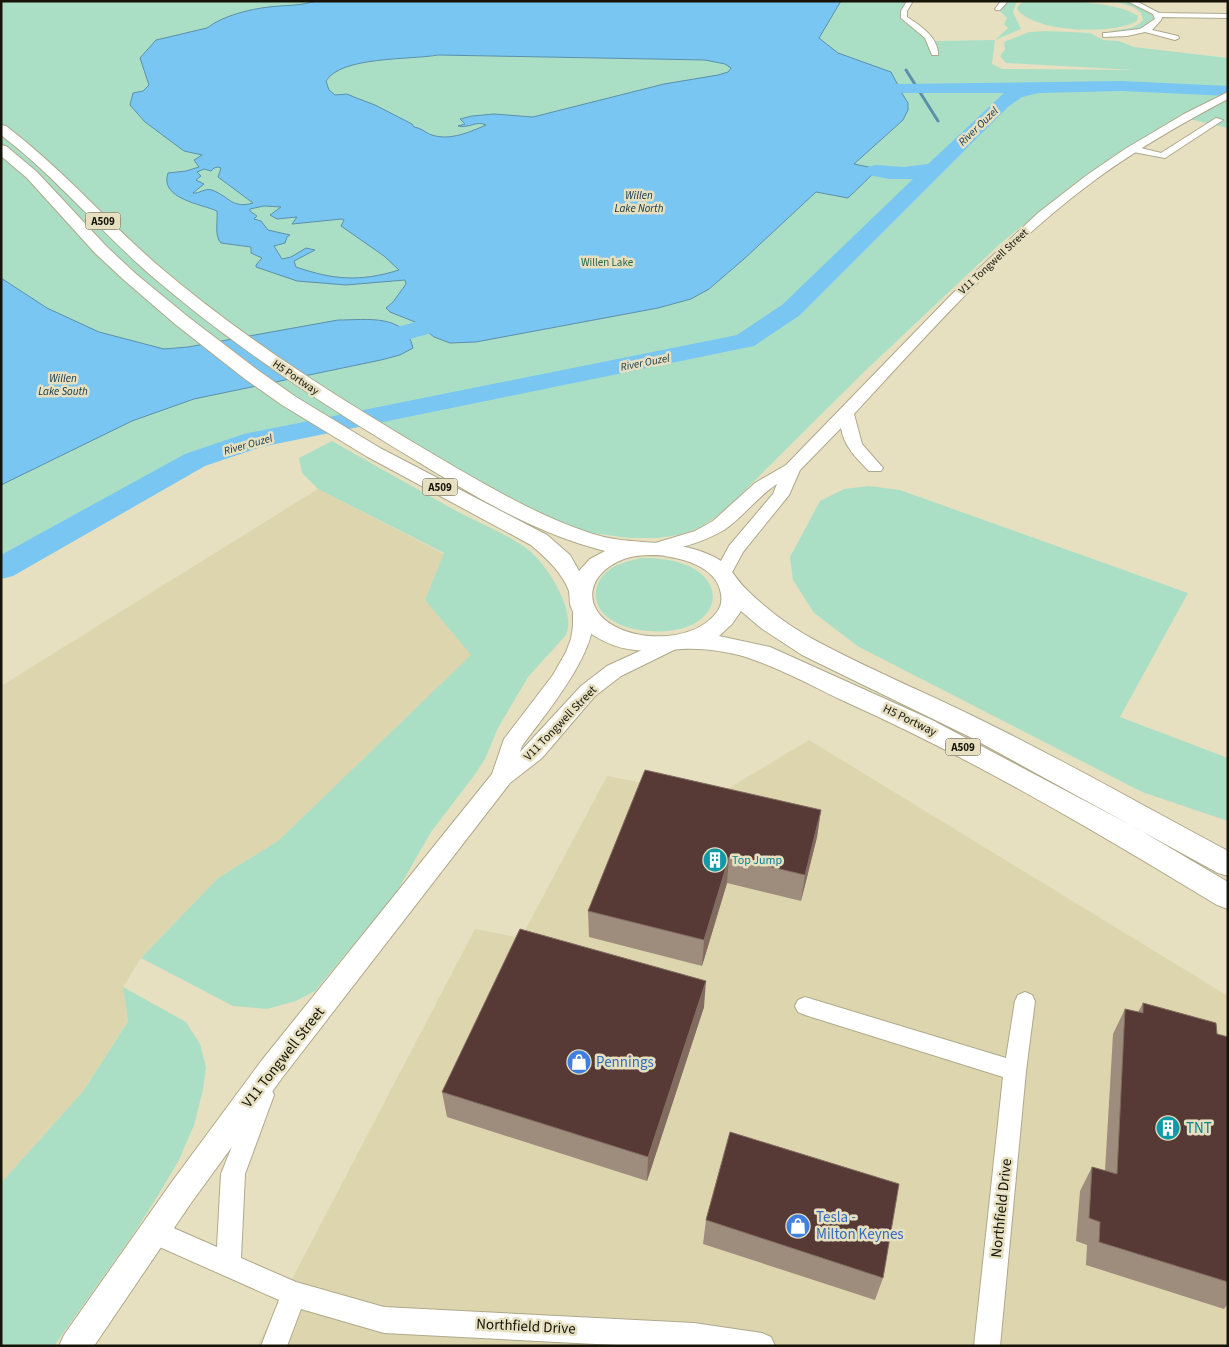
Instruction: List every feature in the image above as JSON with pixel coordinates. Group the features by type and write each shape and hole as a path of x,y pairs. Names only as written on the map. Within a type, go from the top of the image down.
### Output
{"main road":[{"name":"H5 Portway","path":"1,129 54,171 126,244 205,312 284,369 515,517"},
{"name":"H5 Portway","path":"1,149 32,176 100,250 181,320 237,364 289,400 374,452 548,534 618,548 648,549"},
{"name":"H5 Portway","path":"548,534 581,599"},
{"name":"A509","path":"648,549 677,550 696,556 711,564 727,581 733,599 730,610 723,620 698,637 677,642 653,644 616,636 601,628 589,618 581,599 585,576 598,564 616,554 648,549"},
{"name":"H5 Portway","path":"727,581 769,624 811,650 979,730 1228,865"},
{"name":"H5 Portway","path":"677,642 717,643 761,653 923,726 1128,837 1228,897"}],"street":[{"path":"910,1 904,11 904,18 924,32 932,41 935,53"},
{"path":"1130,1 1145,6 1158,15 1228,16"},
{"path":"1145,30 1157,22 1158,15"},
{"path":"1106,35 1145,30 1175,38"},
{"name":"V11 Tongwell Street","path":"648,549 701,535 719,525 761,488 792,468 958,293 1006,248 1076,188 1171,125 1228,95"},
{"path":"1133,149 1162,156 1219,120"},
{"path":"846,413 849,435 853,444 875,468"},
{"name":"V11 Tongwell Street","path":"727,581 735,550 781,495 792,468"},
{"name":"V11 Tongwell Street","path":"502,777 512,744 560,679 576,652 583,626 581,599"},
{"name":"V11 Tongwell Street","path":"75,1346 181,1193 272,1069 502,777 534,753 588,692 614,671 677,642"},
{"name":"Northfield Drive","path":"987,1346 1015,1071 1025,1001"},
{"path":"805,1006 1015,1071"},
{"path":"228,1264 234,1174 272,1069"},
{"name":"Northfield Drive","path":"155,1232 294,1294 384,1320 694,1336 762,1346"},
{"path":"274,1346 294,1294"}],"shaded area":[{"path":"318,489 444,554 425,600 472,655 278,841 218,878 141,958 123,987 128,1020 84,1090 1,1183 1,686"},
{"path":"809,740 1228,996 1228,1346 257,1346 475,929 521,938 607,776 714,797"}],"green space":[{"name":"Willen Lake","path":"1,1 910,1 905,18 935,41 995,40 992,64 1002,69 1135,70 1006,63 1000,56 1005,49 1004,42 1029,32 1046,31 1090,33 1103,40 1119,41 1134,47 1228,58 1228,128 1184,118 1171,125 1165,124 1074,184 1001,243 866,370 723,512 699,528 678,535 658,538 629,538 556,528 359,417 254,440 195,460 1,569"},
{"path":"1005,1 1021,1 1016,3 1013,12 1021,29 995,40 1008,28 1004,24 1007,18 998,9"},
{"path":"1025,1 1100,4 1128,11 1138,16 1137,21 1111,28 1093,30 1056,27 1026,17 1017,9"},
{"path":"1114,1 1139,4 1159,19 1136,32 1123,34 1111,31 1133,27 1143,20 1141,13 1133,7"},
{"path":"332,441 462,514 512,539 529,551 548,572 560,593 568,615 568,626 566,635 528,677 498,728 485,759 431,832 396,893 315,991 296,1001 267,1009 233,1006 141,958 218,878 278,841 471,655 425,600 444,553 318,489 302,473 299,458"},
{"path":"869,486 900,490 1188,593 1120,717 1228,758 1228,821 1142,792 859,647 814,613 793,580 790,557 820,501 844,489"},
{"path":"641,558 673,561 695,570 708,582 713,596 709,610 697,622 677,630 638,630 621,625 606,616 598,605 596,598 597,586 600,580 613,568 624,562"},
{"path":"123,987 186,1022 200,1044 206,1067 203,1090 194,1125 179,1160 157,1197 132,1236 54,1346 1,1346 1,1183 84,1090 128,1021"}],"water":[{"name":"Willen Lake North","path":"316,1 841,1 819,38 838,53 891,72 899,87 903,88 900,90 908,103 908,110 903,120 854,164 878,169 848,198 816,192 709,289 691,299 658,308 476,342 450,343 434,337 415,322 390,312 386,308 393,302 406,284 405,280 346,285 297,281 256,267 262,258 251,253 251,247 221,243 217,232 217,211 176,195 170,189 167,182 168,173 199,167 194,160 202,155 184,151 145,122 130,105 133,93 143,91 149,85 140,58 156,40 207,28 220,20 245,11","holes":["438,55 705,60 725,64 731,68 728,72 718,75 664,84 533,117 494,114 472,116 460,119 465,124 458,126 462,127 479,123 486,125 460,135 446,137 430,134 375,105 347,94 335,95 329,90 326,81 334,73 361,63","214,168 221,168 218,177 253,203 236,203 212,190 193,193 204,184 196,180 201,176 197,172 204,169 211,171","264,206 281,207 270,215 277,219 297,217 292,224 342,219 344,220 341,226 384,256 399,270 385,274 347,278 323,275 296,267 294,261 315,250 306,248 291,257 282,259 274,246 285,243 290,235 268,230 261,221 254,219 257,216 250,209"]},
{"name":"Willen Lake South","path":"1,278 47,308 99,332 164,349 188,347 338,320 361,319 394,324 409,337 413,348 400,355 381,360 194,399 132,421 1,485"}],"building":[{"name":"Top Jump","path":"645,770 821,810 805,875 729,857 704,940 588,911"},
{"name":"Pennings","path":"520,929 706,981 648,1157 442,1092"},
{"name":"TNT","path":"1143,1003 1216,1023 1217,1034 1228,1037 1228,1282 1099,1242 1100,1222 1089,1218 1092,1167 1117,1174 1125,1009 1143,1013"},
{"name":"Tesla - Milton Keynes","path":"730,1132 899,1184 883,1278 706,1220"}],"waterway":[{"path":"906,70 938,121"},
{"name":"River Ouzel","path":"1,569 195,460 254,440 745,341 791,310 1003,102 1016,93 1039,88 1122,86 1228,91"},
{"path":"903,88 1032,88"},
{"path":"875,171 904,173 933,169"},
{"path":"406,332 423,328"}],"place":[{"name":"Top Jump","path":"715,860"},
{"name":"Pennings","path":"579,1062"},
{"name":"TNT","path":"1168,1128"},
{"name":"Tesla - Milton Keynes","path":"798,1226"}]}
